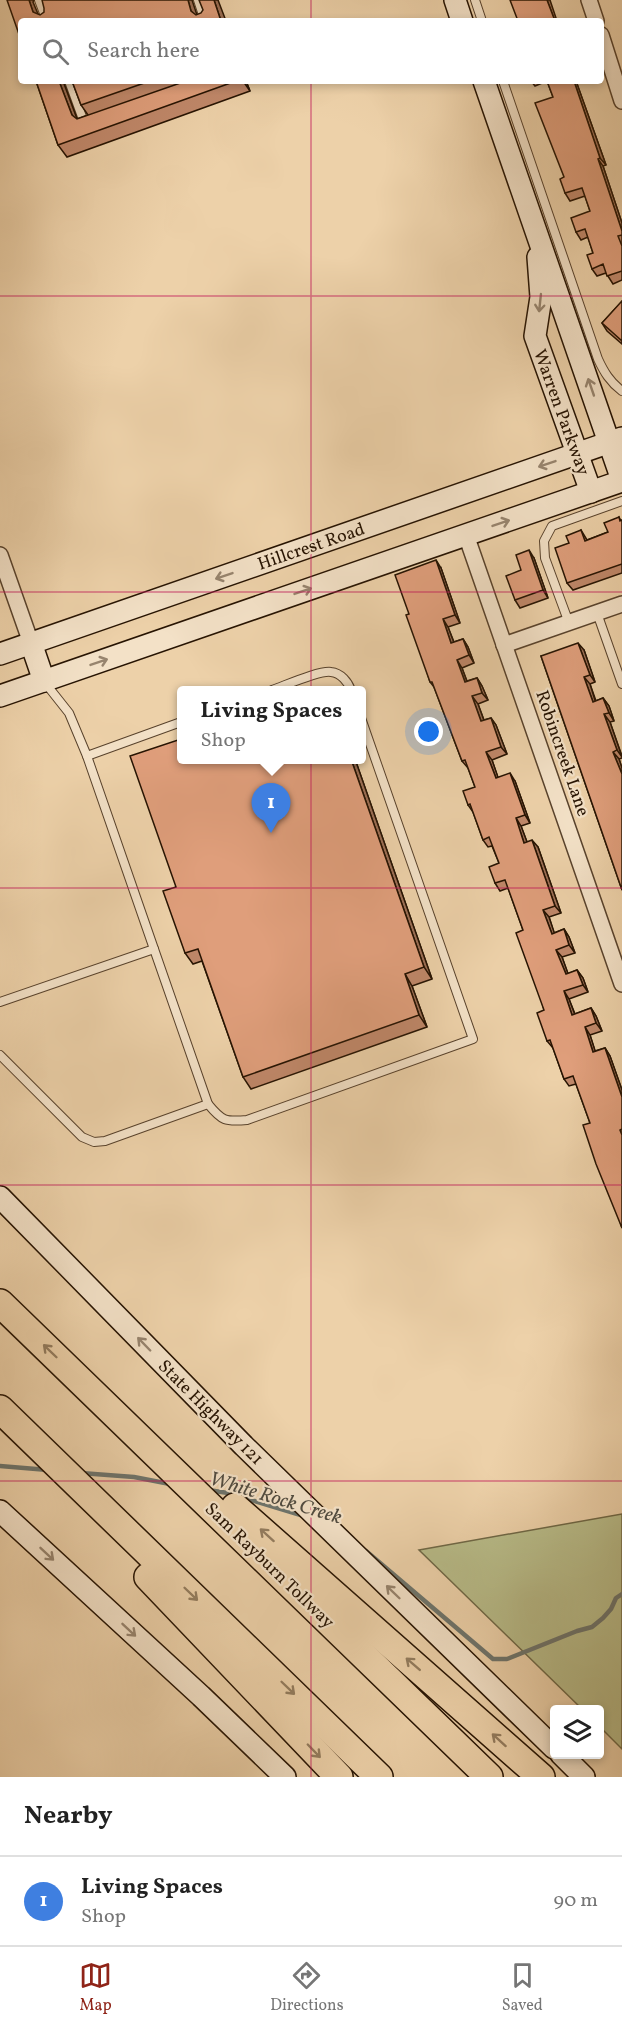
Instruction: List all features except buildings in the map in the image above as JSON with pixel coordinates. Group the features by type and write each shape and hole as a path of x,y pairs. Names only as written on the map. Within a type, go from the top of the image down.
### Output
{"highway":[{"name":"Sam Rayburn Tollway","path":"0,1303 489,1777"},
{"path":"91,1392 177,1455 540,1777"},
{"path":"0,1409 379,1777"},
{"path":"44,1452 91,1516 339,1777"}],"main road":[{"path":"455,0 461,18"},
{"name":"Warren Parkway","path":"485,84 534,224 616,440 622,481"},
{"name":"Warren Parkway","path":"534,224 541,297 535,336 591,492"},
{"name":"Hillcrest Road","path":"0,654 616,440"},
{"path":"0,696 622,481"},
{"path":"30,643 44,681"},
{"name":"State Highway 121","path":"0,1197 244,1446 550,1743"},
{"path":"4,1514 285,1777"},
{"path":"565,1759 584,1777"}],"street":[{"path":"589,0 595,18"},
{"path":"604,44 622,101"},
{"name":"Robincreek Lane","path":"466,535 622,984"},
{"path":"0,555 30,643"},
{"path":"504,645 622,604"}],"lane":[{"path":"39,0 45,18"},
{"path":"198,0 205,18"},
{"path":"475,0 481,18"},
{"path":"70,84 86,125 96,122"},
{"path":"504,84 598,359 604,374 622,391"},
{"path":"569,623 545,558 544,541 552,526 622,501"},
{"path":"597,613 622,684"},
{"path":"284,686 331,672 340,675 350,686"},
{"path":"44,681 69,713 87,756 208,1104 219,1117 229,1122 247,1120 473,1040 366,732"},
{"path":"87,756 177,723"},
{"path":"0,1002 154,949"},
{"path":"0,1055 82,1137 94,1142 105,1141 208,1104"}],"green space":[{"path":"622,1514 622,1749 604,1731 604,1705 578,1705 419,1550"}],"waterway":[{"name":"White Rock Creek","path":"0,1466 48,1470"},
{"name":"White Rock Creek","path":"81,1473 134,1477 170,1484"},
{"name":"White Rock Creek","path":"208,1490 228,1493 304,1516"},
{"name":"White Rock Creek","path":"366,1551 493,1659 507,1659 592,1627 603,1618 611,1609 616,1598 622,1594"}],"place":[{"name":"Living Spaces","path":"271,833"}]}
